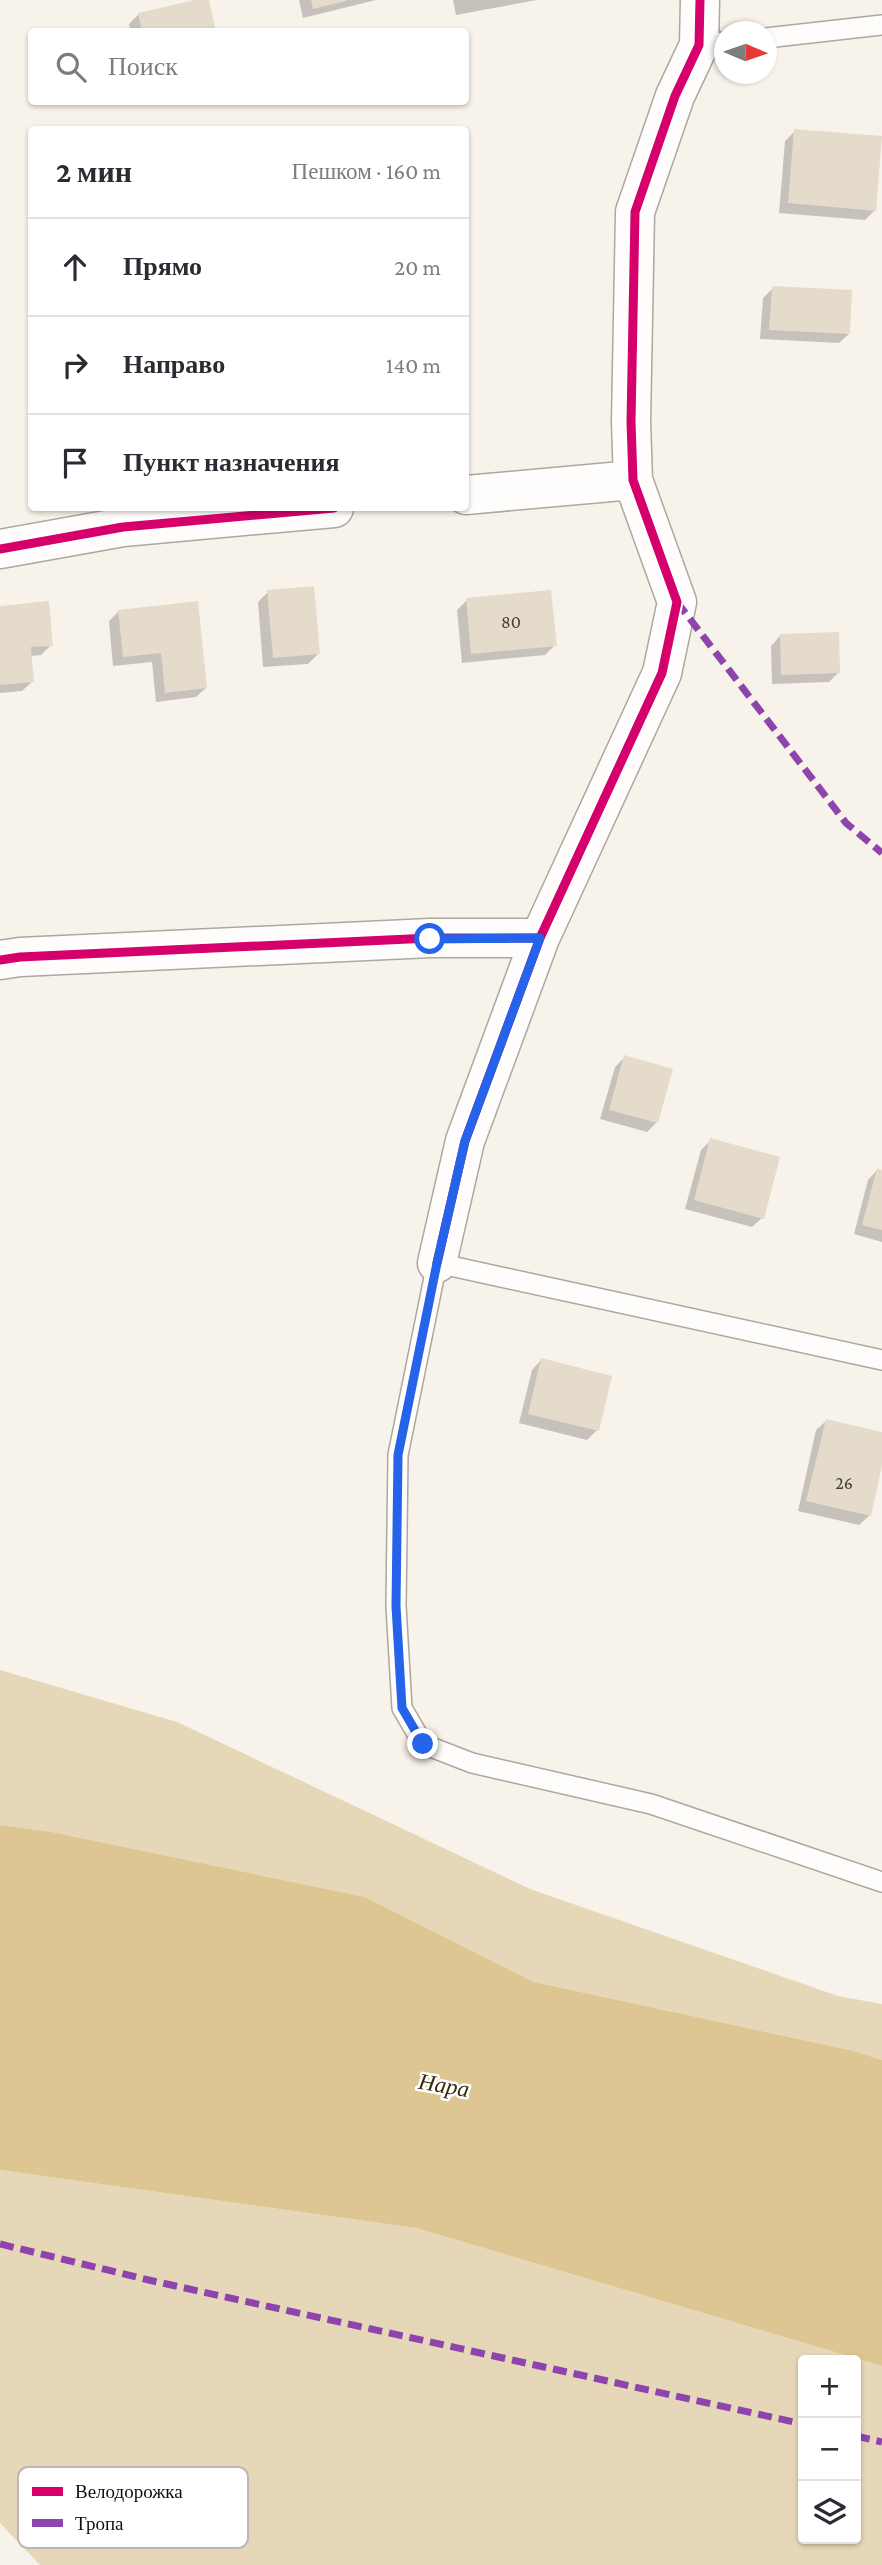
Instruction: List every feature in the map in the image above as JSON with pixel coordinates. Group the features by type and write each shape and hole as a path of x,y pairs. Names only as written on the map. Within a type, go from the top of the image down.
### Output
{"street":[{"path":"437,1263 465,1141 540,938 662,673 677,602 633,480 631,422 635,212 675,96 712,44 701,0"},
{"path":"469,495 633,480"},
{"path":"0,549 123,527 301,511"},
{"path":"0,960 417,939 540,938"}],"lane":[{"path":"777,37 882,25"},
{"path":"882,1360 437,1263 398,1455 396,1606 402,1708 423,1744 472,1763 651,1804 882,1882"}],"shaded area":[{"path":"0,1670 177,1722 530,1889 838,1996 882,2004 882,2060 854,2051 534,1982 365,1897 52,1832 0,1825"},
{"path":"0,2170 416,2228 845,2355 798,2355 798,2544 861,2544 861,2360 882,2366 882,2565 40,2565 24,2548 248,2548 248,2467 18,2467 18,2542 0,2523"}],"water":[{"name":"Нара","path":"0,1825 52,1832 365,1897 534,1982 854,2051 882,2060 882,2366 861,2360 861,2355 845,2355 416,2228 0,2170"}],"building":[{"path":"195,0 209,0 215,28 141,28 138,13"},
{"path":"311,0 346,0 346,1 313,9"},
{"path":"794,129 882,136 876,211 788,203"},
{"path":"772,286 852,290 850,334 769,330"},
{"path":"314,586 320,654 273,658 267,590"},
{"path":"551,590 557,646 471,654 466,598"},
{"path":"49,601 53,646 31,647 34,682 0,685 0,606"},
{"path":"198,601 207,688 165,693 161,653 123,657 118,610"},
{"path":"839,632 840,673 781,675 780,634"},
{"path":"624,1055 673,1069 658,1123 609,1110"},
{"path":"710,1138 780,1157 764,1219 694,1200"},
{"path":"877,1168 882,1170 882,1230 862,1225"},
{"path":"541,1358 612,1376 599,1431 528,1414"},
{"path":"826,1419 882,1432 882,1466 871,1516 806,1501"}],"marked path":[{"path":"677,602 846,823 882,853"},
{"path":"0,2244 153,2281 798,2423"},
{"path":"861,2437 882,2442"}],"cycle path":[{"path":"437,1263 465,1141 540,938 662,673 677,602 633,480 631,422 635,212 675,96 699,45 700,0"},
{"path":"0,549 123,527 301,511"},
{"path":"0,960 430,938 540,938"}],"route":[{"path":"423,1744 402,1708 396,1606 398,1455 465,1141 540,938 430,939"}]}
